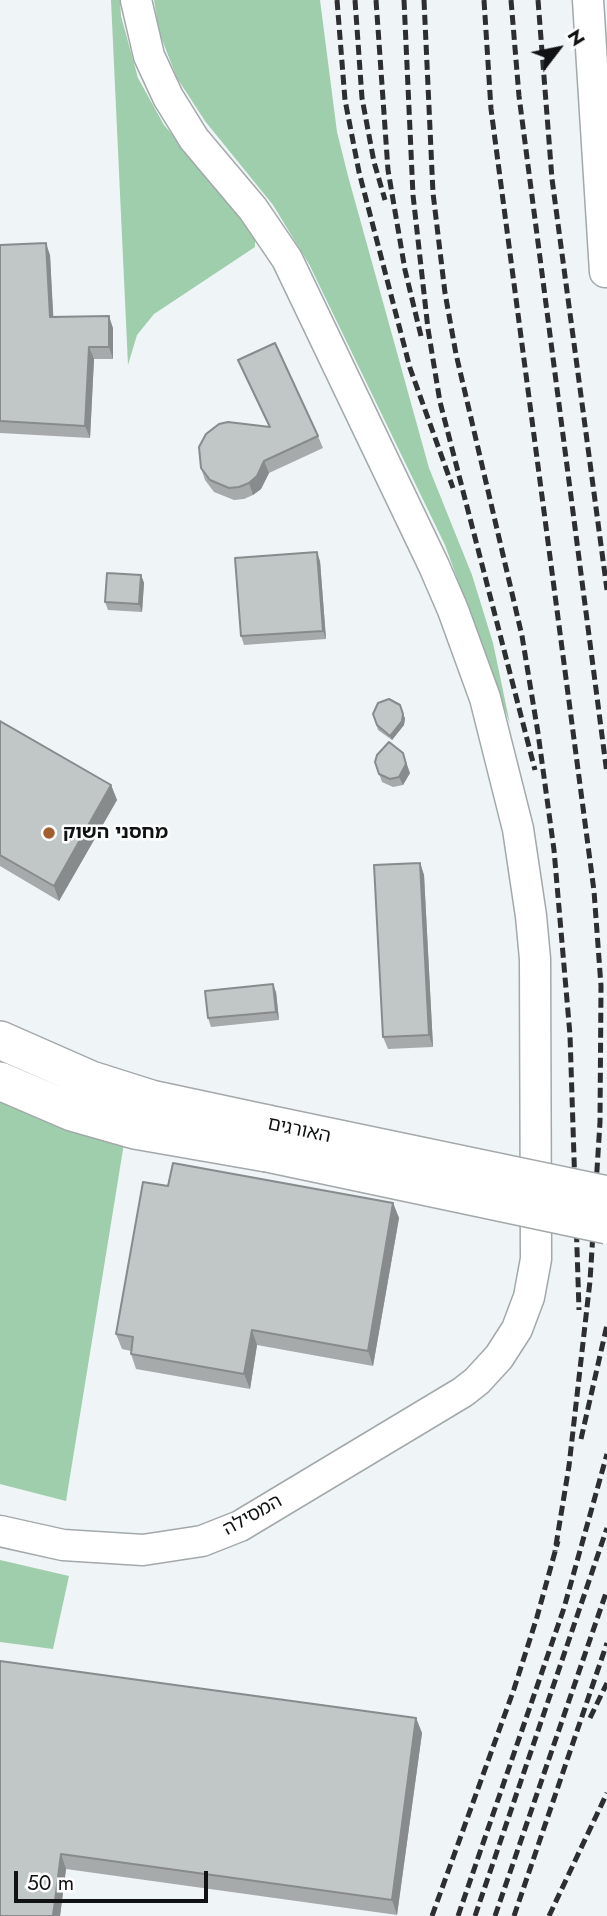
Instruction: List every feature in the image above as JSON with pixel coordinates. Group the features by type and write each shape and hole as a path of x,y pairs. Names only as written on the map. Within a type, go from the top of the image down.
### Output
{"street":[{"name":"המסילה","path":"0,1531 63,1545 122,1550 163,1548 202,1541 240,1526 477,1381 504,1351 523,1314 533,1279 537,1238 535,958 526,873 509,786 485,698 434,566 287,259 253,209 194,139 168,97 149,56 136,0"},
{"path":"588,0 605,272"},
{"name":"האורגים","path":"0,1040 91,1080 268,1139 607,1224"},
{"name":"האורגים","path":"0,1081 72,1112 135,1130 268,1139 607,1195"}],"green space":[{"path":"111,0 120,0 121,16 138,78 164,125 255,230 255,247 154,314 137,335 128,365"},
{"path":"154,0 320,0 337,132 348,176 429,468 472,575 493,643 510,724 445,545 309,264 273,205 205,121 177,78 159,32"},
{"path":"0,1095 125,1137 66,1501 0,1484"},
{"path":"0,1560 69,1576 53,1649 0,1642"}],"building":[{"path":"46,243 50,317 109,316 109,347 89,347 85,426 0,421 0,245"},
{"path":"275,343 318,436 264,461 257,476 249,483 229,488 210,480 201,468 199,447 206,434 219,424 228,422 270,427 238,360"},
{"path":"317,552 323,631 241,636 235,558"},
{"path":"107,573 141,575 139,604 105,602"},
{"path":"389,699 400,705 403,714 402,721 390,736 377,725 373,714 378,703"},
{"name":"מחסני השוק","path":"0,721 111,785 54,886 0,855"},
{"path":"389,742 403,753 406,764 399,777 390,779 379,774 375,762 377,755"},
{"path":"420,863 429,1035 383,1037 374,865"},
{"path":"273,984 276,1012 208,1018 205,991"},
{"path":"173,1163 393,1203 368,1351 252,1330 244,1374 131,1354 133,1337 116,1334 143,1182 168,1186"},
{"path":"0,1661 416,1718 392,1900 61,1854 53,1916 0,1916"}],"railway":[{"path":"337,0 345,100 359,172 410,368 453,488"},
{"path":"355,0 362,98 374,162 385,200"},
{"path":"376,0 388,170 405,270 421,336"},
{"path":"404,0 413,195 428,329 440,402 535,770"},
{"path":"424,0 433,193 445,293 456,354 522,636 554,850 570,1035 579,1310"},
{"path":"484,0 491,109 594,891 601,986 600,1122 590,1281 569,1466 555,1551"},
{"path":"511,0 519,96 607,774"},
{"path":"538,0 552,179 607,590"},
{"path":"581,1439 607,1325"},
{"path":"458,1916 564,1608 607,1454"},
{"path":"475,1916 607,1528"},
{"path":"432,1916 514,1689 558,1541"},
{"path":"495,1916 607,1590"},
{"path":"514,1916 607,1643"},
{"path":"590,1718 607,1683"},
{"path":"549,1916 607,1793"}],"place":[{"name":"מחסני השוק","path":"49,833"}]}
